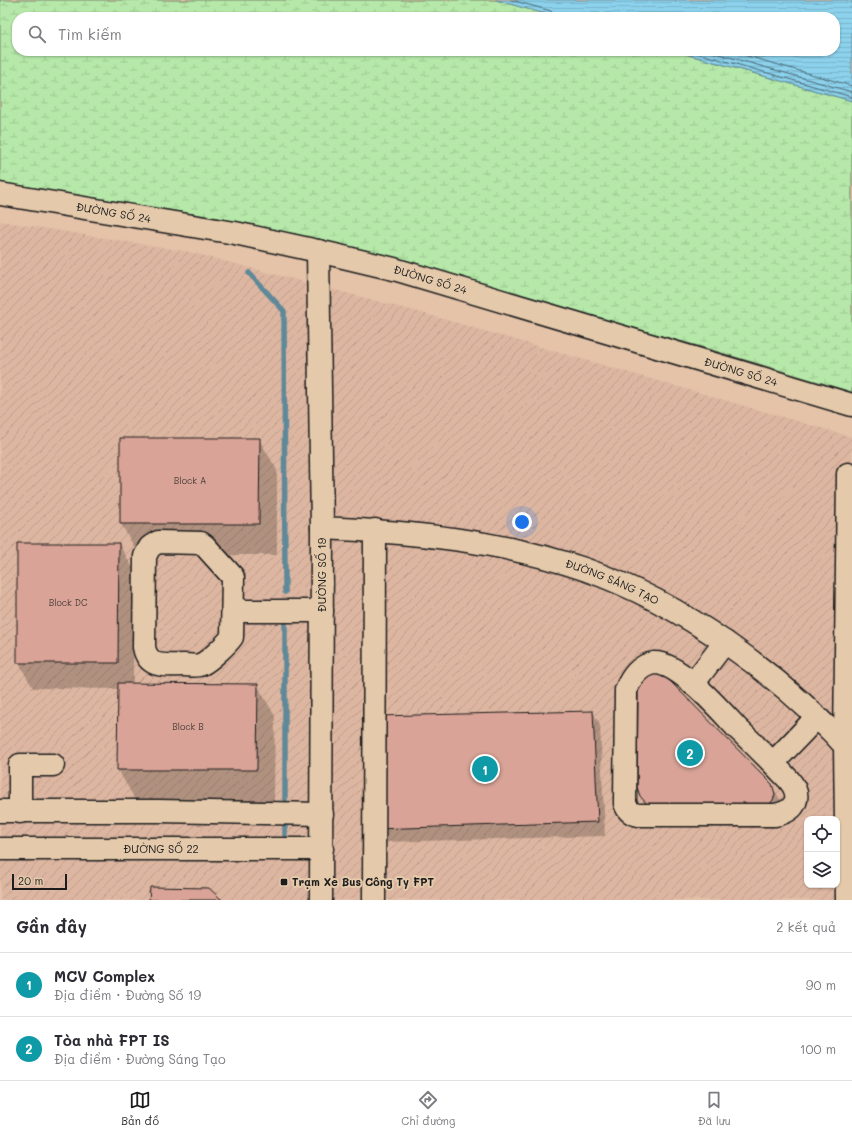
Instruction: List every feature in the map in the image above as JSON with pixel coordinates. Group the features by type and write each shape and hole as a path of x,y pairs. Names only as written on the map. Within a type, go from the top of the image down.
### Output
{"street":[{"name":"ĐƯỜNG SỐ 24","path":"0,194 235,232 394,269 852,405"},
{"name":"ĐƯỜNG SỐ 19","path":"318,251 322,528 321,900"},
{"path":"847,900 849,750 848,474"},
{"name":"ĐƯỜNG SÁNG TẠO","path":"322,528 375,530 420,534 496,546 537,555 584,569 622,584 659,602 725,642 756,665 817,717 849,750"},
{"path":"374,900 375,530"},
{"path":"158,542 196,542 203,544 232,574 234,580 233,604 232,637 204,663 198,666 162,665 152,662 147,656 144,646 146,552 151,546 158,542"},
{"path":"233,604 322,604"},
{"path":"694,684 725,642"},
{"path":"651,663 657,663 672,668 694,684 773,763 792,783 797,794 794,804 780,814 638,815 629,812 624,803 626,695 630,681 644,666 651,663"},
{"path":"773,763 817,717"},
{"path":"53,765 20,765 10,811 159,811 322,814"},
{"name":"ĐƯỜNG SỐ 22","path":"0,848 322,849"}],"shaded area":[{"path":"0,221 190,252 422,313 852,437 852,900 0,900"}],"green space":[{"path":"0,0 496,0 538,12 12,12 12,56 693,56 852,101 852,392 702,347 219,218 0,183"}],"water":[{"path":"496,0 852,0 852,101 693,56 840,56 840,12 538,12"}],"building":[{"path":"120,438 260,438 259,524 120,524"},
{"path":"17,543 119,543 118,663 17,663"},
{"path":"650,673 664,675 772,784 775,794 773,800 768,806 650,806 646,803 640,796 637,787 638,686"},
{"path":"118,683 258,684 257,770 117,770"},
{"path":"593,711 598,822 374,829 375,716"},
{"path":"150,887 209,888 222,900 149,900"}],"waterway":[{"path":"249,273 284,311 285,592"},
{"path":"285,619 285,808"},
{"path":"285,817 285,835"}],"place":[{"name":"Tòa nhà FPT IS","path":"690,753"},
{"name":"MCV Complex","path":"485,769"},
{"name":"Trạm Xe Bus Công Ty FPT","path":"284,882"}]}
